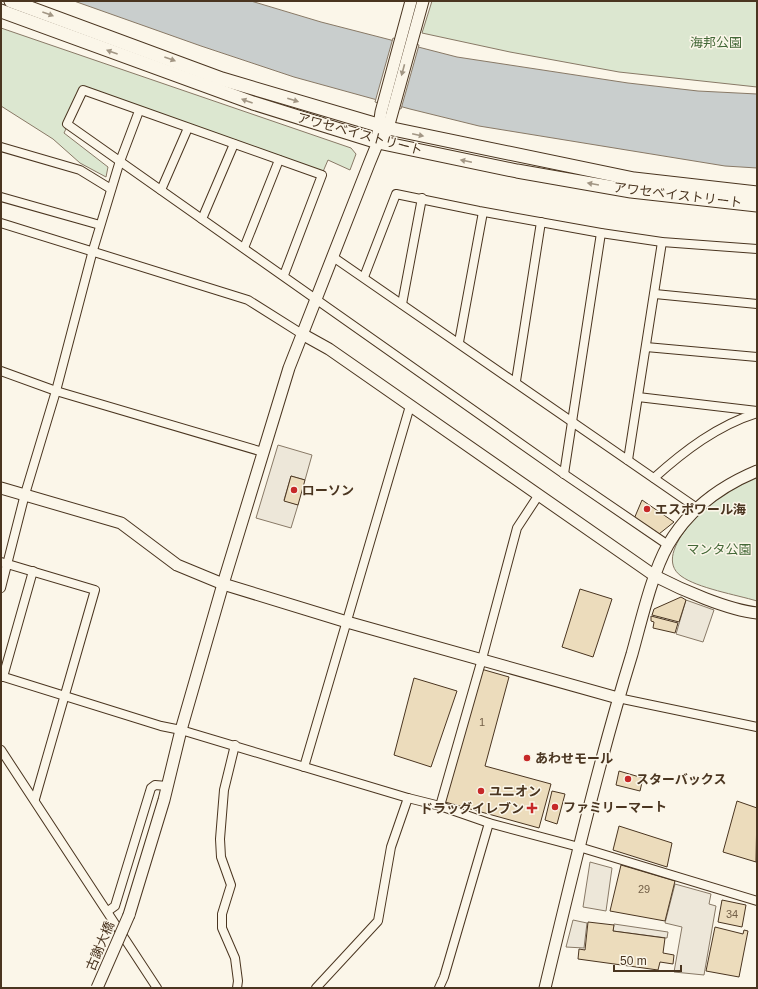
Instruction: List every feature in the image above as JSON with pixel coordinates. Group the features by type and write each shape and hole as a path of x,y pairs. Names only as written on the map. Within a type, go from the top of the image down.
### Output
{"main road":[{"name":"アワセベイストリート","path":"11,1 222,79 383,127 634,179 757,192"},
{"name":"アワセベイストリート","path":"1,11 253,103 378,142 517,171 632,191 757,205"}],"street":[{"path":"383,127 408,31 418,2"},
{"path":"284,275 322,175 83,90 67,124 284,275 564,474 668,545"},
{"path":"1,588 4,563 56,391 100,225 120,161 139,111"},
{"name":"古謝大橋","path":"97,988 129,915 167,786 181,730 223,584 289,368 383,127"},
{"path":"161,190 188,128"},
{"path":"202,219 234,144"},
{"path":"1,148 80,170 111,189"},
{"path":"244,248 279,160"},
{"path":"364,277 396,194 422,198 483,212 601,233 662,242 757,249"},
{"path":"1,197 100,225"},
{"path":"402,304 422,198"},
{"path":"459,342 483,212"},
{"path":"516,382 541,222"},
{"path":"1,223 93,250 248,300 329,349 538,496 655,576 709,600 757,613"},
{"path":"564,474 601,233"},
{"path":"628,460 662,242"},
{"path":"333,257 459,342 698,508"},
{"path":"655,294 757,304"},
{"path":"646,347 757,357"},
{"path":"1,371 56,391 263,452"},
{"path":"638,397 757,412"},
{"path":"304,767 410,406"},
{"path":"654,478 688,448 743,417 757,412"},
{"path":"545,988 579,847 618,698 655,576 668,545 698,508 733,481 757,471"},
{"path":"1,488 26,494 121,523 177,565 223,584 347,622 618,698 757,727"},
{"path":"440,806 482,659 517,528 538,496"},
{"path":"4,563 95,590 34,799"},
{"path":"33,571 2,677 161,726 234,745 408,798 440,806 489,823 579,847 757,901"},
{"path":"234,745 224,790 220,839 221,857 231,885 222,914 222,928 235,958 238,981 237,988"},
{"path":"1,750 108,911 157,988"},
{"path":"108,911 115,906 150,788 155,784 167,786"},
{"path":"316,988 378,921 391,847 408,798"},
{"path":"439,988 444,977 489,823"}],"green space":[{"name":"海邦公園","path":"432,1 757,1 757,87 619,72 510,52 422,33"},
{"path":"1,28 351,148 356,154 350,170 328,160 322,174 85,89 64,133 108,167 106,177 80,163 53,139 1,106"},
{"name":"マンタ公園","path":"757,474 757,601 707,588 681,576 673,566 673,554 679,540 688,526 701,512 726,490"}],"shaded area":[{"path":"74,1 251,1 321,22 457,57 628,83 698,91 757,94 757,168 725,166 479,126 410,109 294,77"},
{"path":"278,445 312,455 305,480 291,476 284,500 298,505 291,528 256,518"},
{"path":"686,600 714,610 703,642 676,634"},
{"path":"590,862 612,868 606,911 583,907"},
{"path":"675,884 711,894 709,904 716,906 704,975 674,972 682,927 665,923"},
{"path":"573,920 587,923 584,948 566,947"},
{"path":"614,924 668,932 667,938 613,931"}],"pier":[{"path":"393,38 419,45 401,109 375,102"}],"building":[{"name":"ローソン","path":"291,476 305,480 298,505 284,501"},
{"name":"エスポワール海","path":"642,500 674,522 659,534 634,519"},
{"path":"580,589 612,599 593,657 562,647"},
{"path":"681,597 686,600 679,622 652,615 654,609"},
{"path":"651,616 678,623 675,633 653,628 654,622 651,621"},
{"path":"481,669 509,677 485,766 551,784 539,828 445,802"},
{"path":"414,678 457,691 431,767 394,755"},
{"path":"619,771 643,778 640,791 616,785"},
{"name":"ファミリーマート","path":"552,791 565,794 557,824 545,820"},
{"path":"737,801 757,808 756,862 723,852"},
{"path":"619,826 672,843 667,867 613,850"},
{"path":"621,865 675,881 665,921 610,911"},
{"path":"722,900 746,905 742,927 718,922"},
{"path":"588,922 614,925 613,931 665,938 663,953 674,955 673,964 660,962 658,970 578,959 579,949 585,950"},
{"path":"715,927 743,934 744,930 748,931 739,977 706,971"}],"place":[{"name":"ローソン","path":"294,490"},
{"name":"エスポワール海","path":"647,509"},
{"name":"あわせモール","path":"527,758"},
{"name":"スターバックス","path":"628,779"},
{"name":"ユニオン","path":"481,791"},
{"name":"ファミリーマート","path":"555,807"},
{"name":"ドラッグイレブン","path":"532,808"}]}
